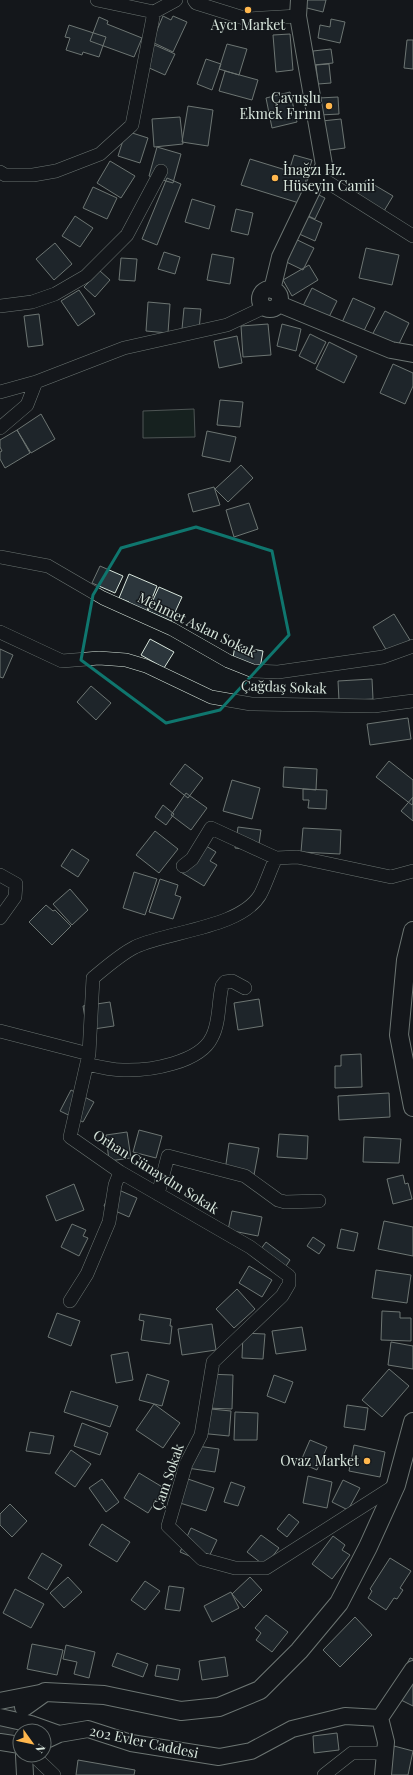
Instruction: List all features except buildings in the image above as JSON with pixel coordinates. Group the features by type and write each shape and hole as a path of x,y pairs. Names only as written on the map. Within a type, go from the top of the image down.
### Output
{"main road":[{"path":"413,931 406,960 399,1035 413,1107"},
{"path":"24,1707 45,1692 104,1695 180,1711 219,1707 260,1690 299,1651 339,1603 368,1547 396,1485 413,1422"}],"street":[{"path":"97,0 154,12 176,0"},
{"path":"194,0 196,3 247,19 298,16"},
{"path":"272,300 280,257 324,165 298,16 299,0"},
{"path":"0,172 5,175 33,175 56,171 100,154 132,125 154,12"},
{"path":"0,306 32,302 55,294 86,276 126,236 161,172"},
{"path":"318,176 413,236"},
{"path":"272,300 391,350 413,354"},
{"path":"0,392 36,382 124,348 227,325 272,300"},
{"path":"0,428 26,405 36,382"},
{"name":"Mehmet Aslan Sokak","path":"0,557 48,566 103,598 172,629 228,661 253,671 278,672 382,657 413,646"},
{"name":"Çağdaş Sokak","path":"0,632 62,661 99,658 126,660 146,666 211,697 251,704 374,706 413,701"},
{"path":"183,866 192,859 211,828 276,858 297,856 390,877 413,871"},
{"name":"Orhan Günaydın Sokak","path":"276,858 259,896 243,912 208,926 166,936 134,947 93,978 88,1059 70,1137 120,1172 250,1247 289,1276"},
{"path":"0,875 16,884 15,897 0,918"},
{"path":"0,1031 88,1059 108,1069 125,1070 168,1065 188,1058 202,1049 212,1039 222,986 225,982 232,981 245,988"},
{"path":"158,1194 168,1156 245,1176 278,1200 285,1202 319,1201"},
{"path":"70,1301 88,1274 109,1222 115,1184 120,1172"},
{"name":"Çam Sokak","path":"289,1276 288,1284 282,1296 213,1362 200,1435 186,1464 168,1526 202,1559 235,1568 266,1568 396,1485"},
{"path":"383,1775 386,1742 380,1718 413,1669"},
{"path":"0,1701 45,1692"},
{"name":"202 Evler Caddesi","path":"52,1737 59,1734 88,1729 131,1743 219,1757 252,1751 292,1729 344,1716 380,1718"},
{"path":"0,1717 32,1724 59,1734"},
{"path":"0,1742 12,1744"},
{"path":"324,1775 352,1753 385,1752"},
{"path":"24,1763 25,1775"},
{"path":"42,1763 54,1775"}],"highlighted area":[{"path":"196,527 272,551 289,635 220,710 166,723 81,660 93,595 121,548"}],"green space":[{"path":"194,409 195,437 143,438 143,411"}],"tunnel":[{"path":"0,1741 7,1726 22,1709"}],"place":[{"name":"Aycı Market","path":"248,10"},
{"name":"Çavuşlu Ekmek Fırını","path":"329,106"},
{"name":"İnağzı Hz. Hüseyin Camii","path":"275,178"},
{"name":"Ovaz Market","path":"367,1461"}]}
